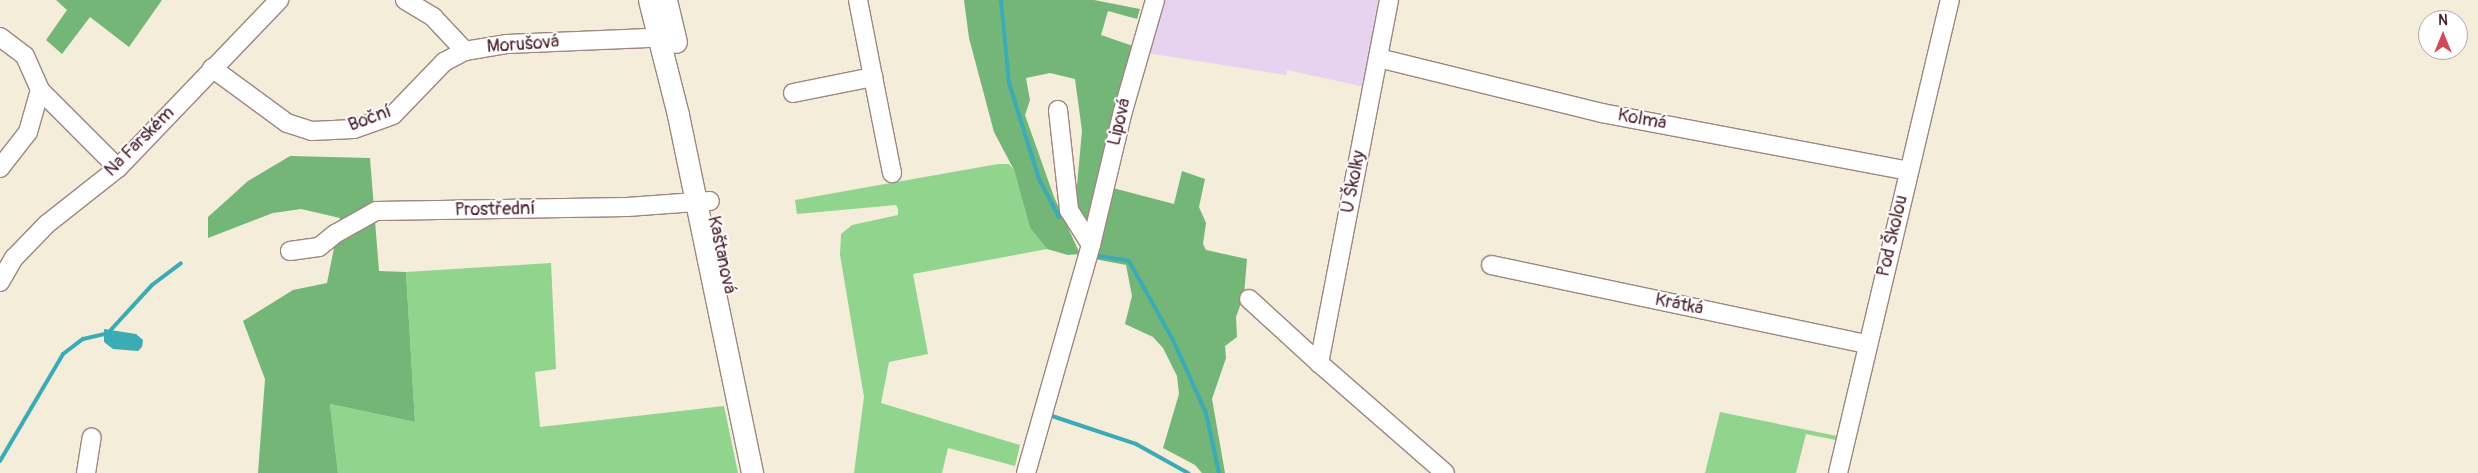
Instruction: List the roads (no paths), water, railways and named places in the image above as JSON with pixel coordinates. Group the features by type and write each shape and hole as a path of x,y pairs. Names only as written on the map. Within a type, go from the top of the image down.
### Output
{"main road":[{"name":"Kaštanová","path":"649,0 668,38"},
{"name":"Kaštanová","path":"666,0 668,38 703,203 766,473"},
{"name":"Kaštanová","path":"703,203 752,473"}],"street":[{"name":"Na Farském","path":"0,282 14,258 47,224 118,168 278,0"},
{"name":"Morušová","path":"405,0 433,17 465,51 507,44 668,38"},
{"path":"858,0 892,173"},
{"name":"Lipová","path":"1026,473 1091,245 1122,112 1155,0"},
{"name":"U Školky","path":"1319,363 1389,0"},
{"name":"Pod Školou","path":"1838,473 1867,344 1950,0"},
{"path":"0,37 25,56 40,90 118,168"},
{"name":"Boční","path":"212,68 287,123 312,131 354,129 393,115 444,62 465,51"},
{"name":"Kolmá","path":"1378,58 1602,113 1908,171"},
{"path":"793,93 874,78"},
{"path":"0,168 28,132 40,90"},
{"path":"1058,110 1069,210 1091,245"},
{"name":"Prostřední","path":"290,251 319,247 335,234 376,211 703,203"},
{"name":"Krátká","path":"1491,265 1867,344"},
{"path":"1249,299 1445,473"},
{"path":"86,473 92,437"}],"water":[{"path":"104,329 136,334 143,340 142,347 138,351 113,349 104,342"}],"waterway":[{"path":"1001,0 1009,83 1039,179 1059,217"},
{"path":"1098,256 1129,261 1173,340 1206,413 1219,473"},
{"path":"0,461 63,354 83,339 108,333 152,285 181,263"},
{"path":"1052,416 1136,444 1188,473"}]}
